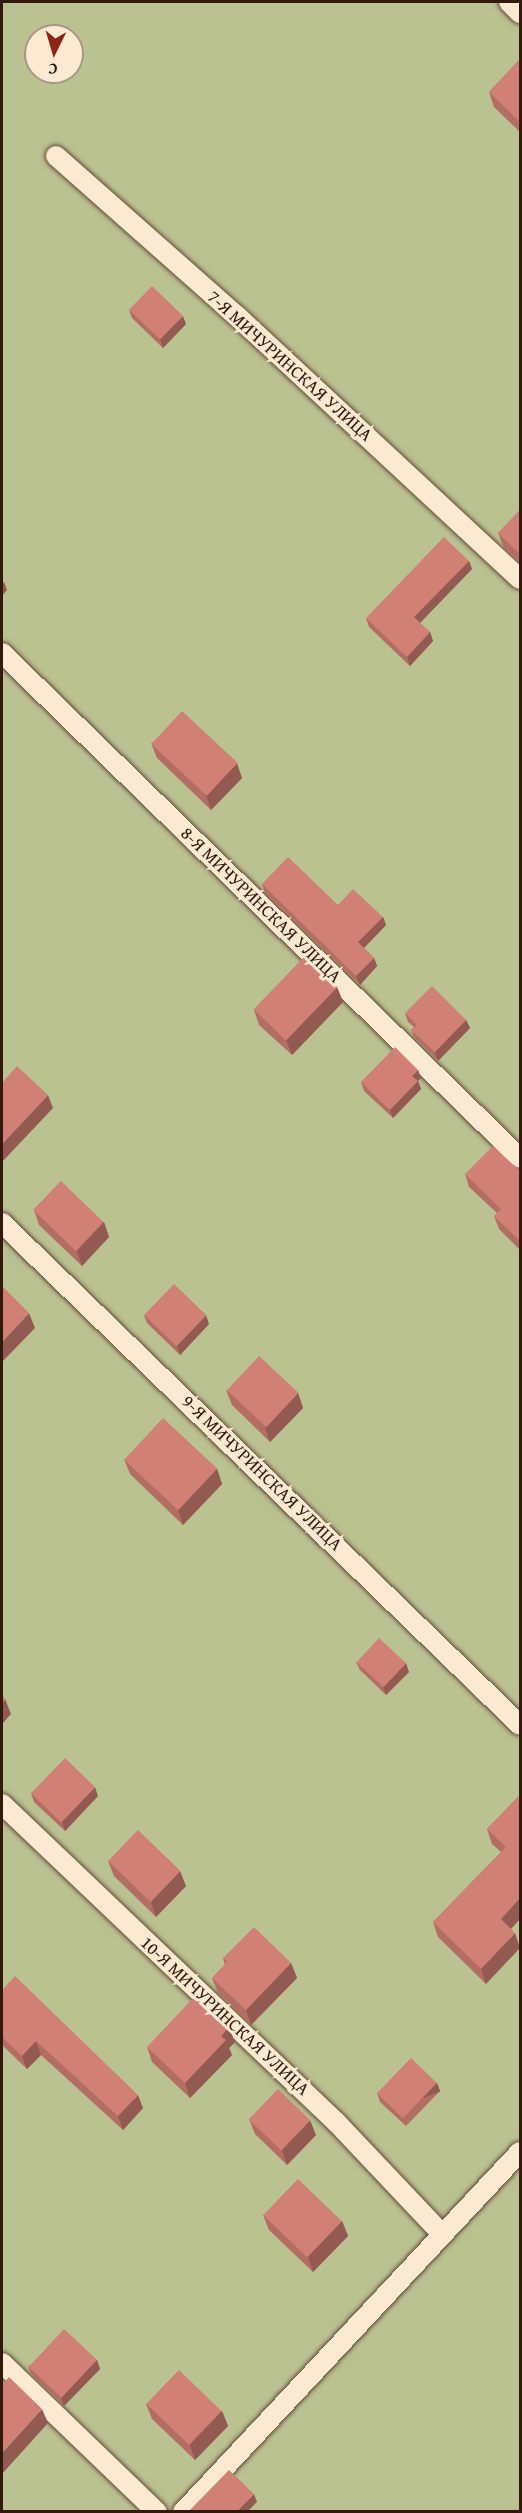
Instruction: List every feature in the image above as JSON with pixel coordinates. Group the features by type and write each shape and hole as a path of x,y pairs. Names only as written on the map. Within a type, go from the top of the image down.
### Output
{"lane":[{"path":"509,2 520,13"},
{"name":"7-Я МИЧУРИНСКАЯ УЛИЦА","path":"56,156 237,316 520,579"},
{"name":"8-Я МИЧУРИНСКАЯ УЛИЦА","path":"2,653 520,1158"},
{"name":"9-Я МИЧУРИНСКАЯ УЛИЦА","path":"2,1223 520,1725"},
{"name":"10-Я МИЧУРИНСКАЯ УЛИЦА","path":"2,1804 336,2122 442,2234"},
{"path":"183,2511 520,2152"},
{"path":"2,2363 157,2511"}],"green space":[{"path":"2,2 520,2 520,2511 2,2511"}],"building":[{"path":"520,59 520,122 489,92"},
{"path":"152,286 183,316 160,340 129,310"},
{"path":"520,510 520,554 498,533"},
{"path":"444,537 469,561 414,617 430,632 407,657 366,618"},
{"path":"182,711 238,763 207,796 151,744"},
{"path":"288,857 338,905 353,889 383,917 358,942 374,958 356,976 262,884"},
{"path":"305,956 337,987 286,1040 254,1009"},
{"path":"432,986 466,1020 435,1052 411,1030 417,1025 405,1013"},
{"path":"395,1047 418,1070 412,1076 418,1081 390,1110 361,1082"},
{"path":"17,1066 48,1095 2,1144 2,1083"},
{"path":"493,1146 520,1171 520,1241 494,1216 501,1209 465,1174"},
{"path":"61,1181 103,1222 76,1251 33,1210"},
{"path":"174,1284 206,1315 176,1346 144,1315"},
{"path":"2,1286 29,1313 2,1342"},
{"path":"259,1356 298,1393 266,1427 227,1390"},
{"path":"163,1418 217,1468 178,1510 124,1460"},
{"path":"379,1638 406,1663 384,1687 356,1662"},
{"path":"65,1758 95,1787 61,1822 31,1793"},
{"path":"520,1795 520,1898 501,1919 515,1933 481,1969 433,1922 506,1847 487,1829"},
{"path":"138,1830 180,1871 151,1902 108,1861"},
{"path":"254,1927 291,1963 246,2010 212,1978 227,1962 223,1958"},
{"path":"15,1976 138,2095 118,2116 36,2041 22,2056 2,2037 2,1990"},
{"path":"196,1995 229,2027 221,2036 226,2040 185,2083 147,2047"},
{"path":"411,2058 437,2083 403,2118 377,2093"},
{"path":"278,2089 310,2120 281,2150 249,2119"},
{"path":"298,2179 342,2221 307,2257 263,2215"},
{"path":"64,2329 97,2360 61,2398 29,2367"},
{"path":"179,2370 221,2411 189,2445 146,2404"},
{"path":"9,2377 42,2409 2,2453 2,2385"},
{"path":"229,2470 254,2494 237,2511 189,2511"}]}
